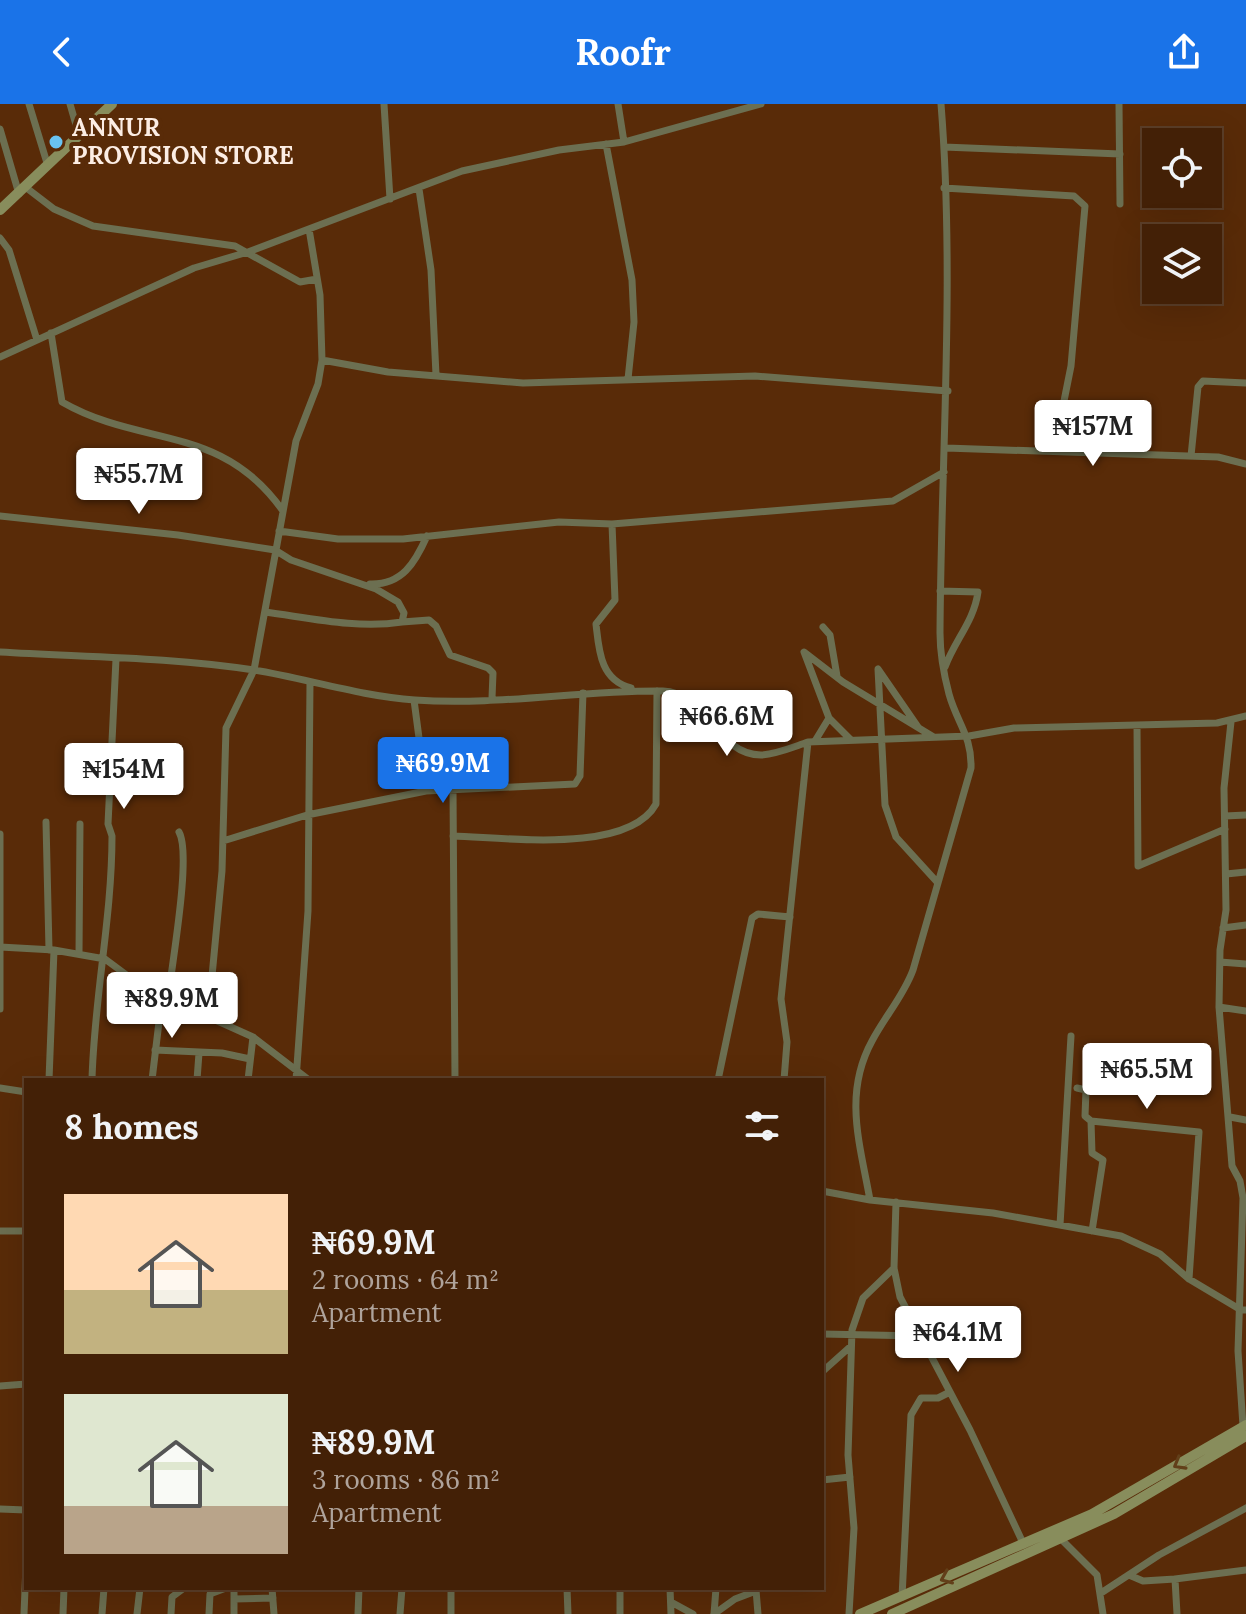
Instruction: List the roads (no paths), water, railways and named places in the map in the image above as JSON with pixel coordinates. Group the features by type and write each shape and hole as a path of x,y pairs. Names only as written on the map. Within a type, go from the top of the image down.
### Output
{"main road":[{"path":"0,210 112,104"},
{"path":"892,1614 1061,1539 1169,1484 1245,1429"},
{"path":"860,1614 1092,1514 1245,1429"}],"street":[{"path":"29,104 47,163"},
{"path":"70,104 79,135"},
{"path":"384,104 390,199"},
{"path":"618,104 624,142"},
{"path":"0,357 194,268 248,252 462,171 624,142 761,104"},
{"path":"870,1200 854,1117 857,1079 872,1040 905,991 969,778 969,736 949,694 944,668 940,591 948,391 941,104"},
{"path":"1119,104 1120,204"},
{"path":"0,129 22,190 54,209 93,226 235,246 300,282 317,279"},
{"path":"606,144 632,280 634,322 628,379"},
{"path":"944,147 1120,154"},
{"path":"944,188 1074,196 1085,206 1071,366 1054,451"},
{"path":"419,189 431,270 436,375"},
{"path":"208,1018 223,841 226,728 254,670 296,441 318,384 322,360 317,279 309,229"},
{"path":"0,238 9,250 37,340"},
{"path":"51,333 62,402 106,423 178,439 218,453 258,481 283,511"},
{"path":"322,360 388,372 523,383 579,384 628,379 755,376 948,391"},
{"path":"1191,456 1198,387 1203,381 1246,383"},
{"path":"946,448 1191,456 1231,459 1246,464"},
{"path":"279,531 338,539 427,536 559,522 612,524 893,501 944,472"},
{"path":"0,516 178,535 275,550 291,560 364,583 398,602 404,613 402,622"},
{"path":"612,524 615,600 596,624 600,660 613,679 626,688 679,694 692,702 717,730 748,752 781,752 811,741 969,736 1014,728 1231,722 1246,716"},
{"path":"364,583 388,584 405,573 427,536"},
{"path":"940,591 978,592 975,614 955,640 944,668"},
{"path":"265,612 334,622 429,620 436,626 450,655 488,668 493,673 492,698"},
{"path":"823,627 830,635 837,676"},
{"path":"0,652 254,670 414,700 657,691"},
{"path":"851,740 829,718 804,652 882,707 934,738"},
{"path":"92,1078 93,1039 105,959 116,659"},
{"path":"918,727 878,669 885,805 896,837 937,882"},
{"path":"296,1078 308,911 310,682"},
{"path":"453,836 555,840 610,834 651,814 656,804 657,691"},
{"path":"223,841 307,815 426,791 575,784 580,776 583,693"},
{"path":"414,700 426,791"},
{"path":"784,1078 787,1042 781,999 811,741 829,718"},
{"path":"1231,722 1219,1007 1232,1166 1243,1181 1245,1429"},
{"path":"1137,725 1138,866 1225,829"},
{"path":"453,789 455,1078"},
{"path":"1225,816 1246,815"},
{"path":"46,822 52,950 49,1078"},
{"path":"79,954 80,824"},
{"path":"152,1078 182,875 182,838 179,832"},
{"path":"0,834 0,1009"},
{"path":"1226,874 1246,872"},
{"path":"718,1078 752,918 758,914 790,917"},
{"path":"1223,928 1246,925"},
{"path":"1,948 52,950 105,959 165,998 253,1037 307,1078"},
{"path":"1220,962 1246,964"},
{"path":"1219,1007 1246,1011"},
{"path":"1060,1225 1071,1036"},
{"path":"248,1078 253,1037"},
{"path":"155,1050 250,1059"},
{"path":"197,1078 199,1053"},
{"path":"0,1088 24,1092"},
{"path":"1077,1088 1086,1090 1085,1116 1091,1121 1199,1132 1189,1279"},
{"path":"1230,1117 1246,1120"},
{"path":"1091,1121 1092,1153 1103,1160 1092,1231"},
{"path":"824,1191 870,1200 993,1213 1092,1231 1140,1244 1160,1254 1189,1279 1243,1310"},
{"path":"896,1202 894,1268 900,1297 1024,1545"},
{"path":"0,1231 24,1231"},
{"path":"849,1614 854,1528 850,1477 852,1335 863,1298 894,1268"},
{"path":"824,1334 920,1336"},
{"path":"824,1370 851,1346"},
{"path":"0,1386 24,1384"},
{"path":"902,1597 911,1415 921,1398 938,1398 950,1392"},
{"path":"824,1480 850,1477"},
{"path":"1101,1593 1246,1508"},
{"path":"0,1509 24,1510"},
{"path":"1061,1539 1097,1575 1103,1614"},
{"path":"1129,1575 1143,1581 1246,1570"},
{"path":"1175,1579 1177,1614"},
{"path":"24,1614 25,1590"},
{"path":"63,1614 64,1590"},
{"path":"102,1614 104,1590"},
{"path":"137,1614 140,1590"},
{"path":"171,1614 170,1601 182,1590"},
{"path":"209,1614 210,1594 221,1590"},
{"path":"234,1590 234,1614"},
{"path":"272,1590 274,1614"},
{"path":"358,1614 359,1590"},
{"path":"400,1614 402,1590"},
{"path":"451,1590 451,1614"},
{"path":"567,1590 568,1614"},
{"path":"620,1590 620,1614"},
{"path":"670,1590 671,1614"},
{"path":"714,1614 716,1590"},
{"path":"714,1614 735,1599 756,1590 758,1614"},
{"path":"234,1599 273,1598"},
{"path":"671,1602 693,1614"}],"place":[{"name":"ANNUR PROVISION STORE","path":"56,142"}]}
